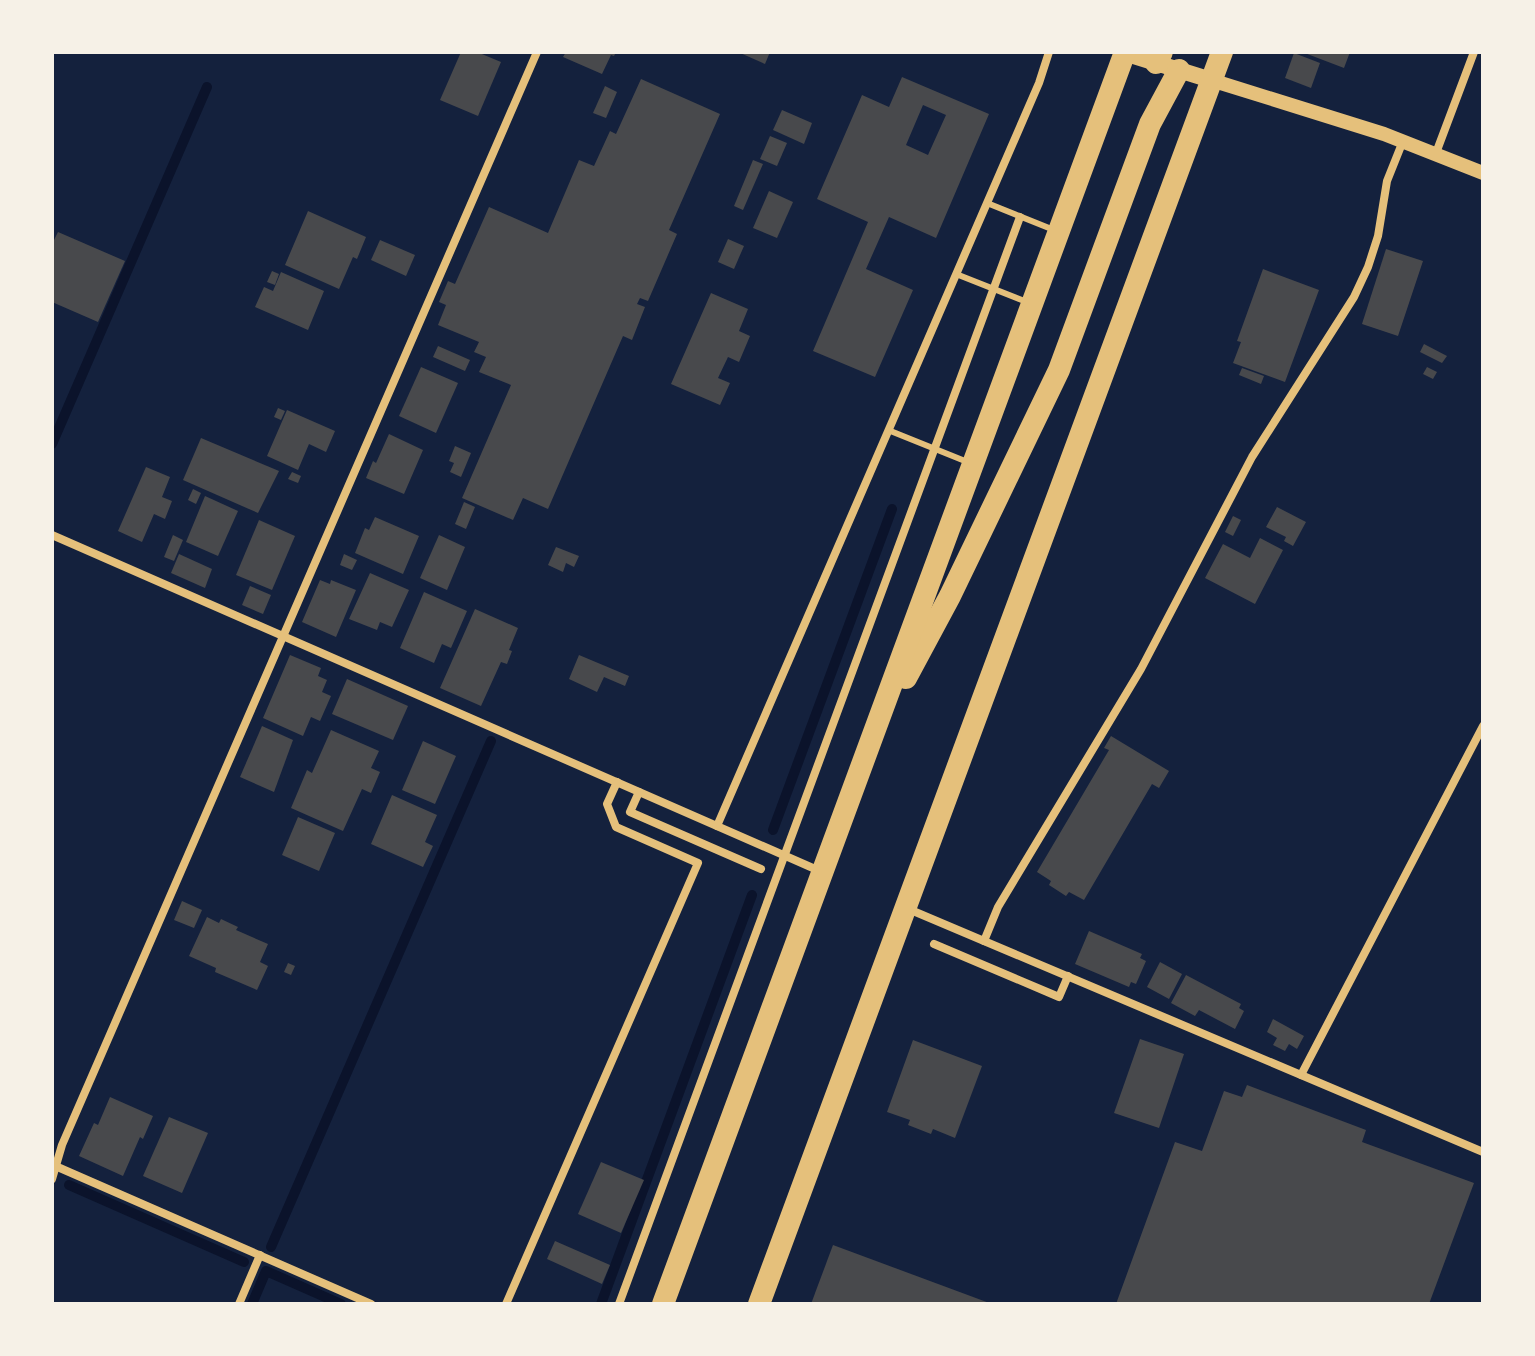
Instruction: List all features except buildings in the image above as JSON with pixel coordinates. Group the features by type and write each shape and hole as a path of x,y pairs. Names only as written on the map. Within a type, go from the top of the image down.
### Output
{"highway":[{"path":"663,1304 1124,52"},
{"path":"759,1304 1222,52"},
{"path":"869,746 950,596 1059,370 1150,124 1179,70"}],"main road":[{"path":"1124,52 1159,57 1179,70 1211,80"}],"street":[{"path":"52,1179 62,1145 537,52"},
{"path":"717,826 1039,83 1049,52"},
{"path":"1436,153 1474,52"},
{"path":"1211,80 1403,141 1483,173"},
{"path":"984,941 998,907 1141,669 1252,457 1354,297 1378,236 1387,181 1403,141"},
{"path":"619,1304 1020,217"},
{"path":"52,535 823,872"},
{"path":"1301,1075 1483,726"},
{"path":"506,1304 698,863 616,827 607,804 617,782"},
{"path":"639,792 630,812 761,869"},
{"path":"906,908 1483,1152"},
{"path":"934,944 1059,997 1068,976"},
{"path":"54,1166 371,1304"},
{"path":"239,1304 260,1255"}],"lane":[{"path":"987,203 1059,232"},
{"path":"956,274 1032,304"},
{"path":"888,430 973,465"}],"waterway":[{"path":"52,444 207,87"},
{"path":"773,830 892,509"},
{"path":"271,1247 491,741"},
{"path":"601,1304 752,895"},
{"path":"69,1185 244,1262"},
{"path":"252,1304 266,1271 341,1304"}]}
